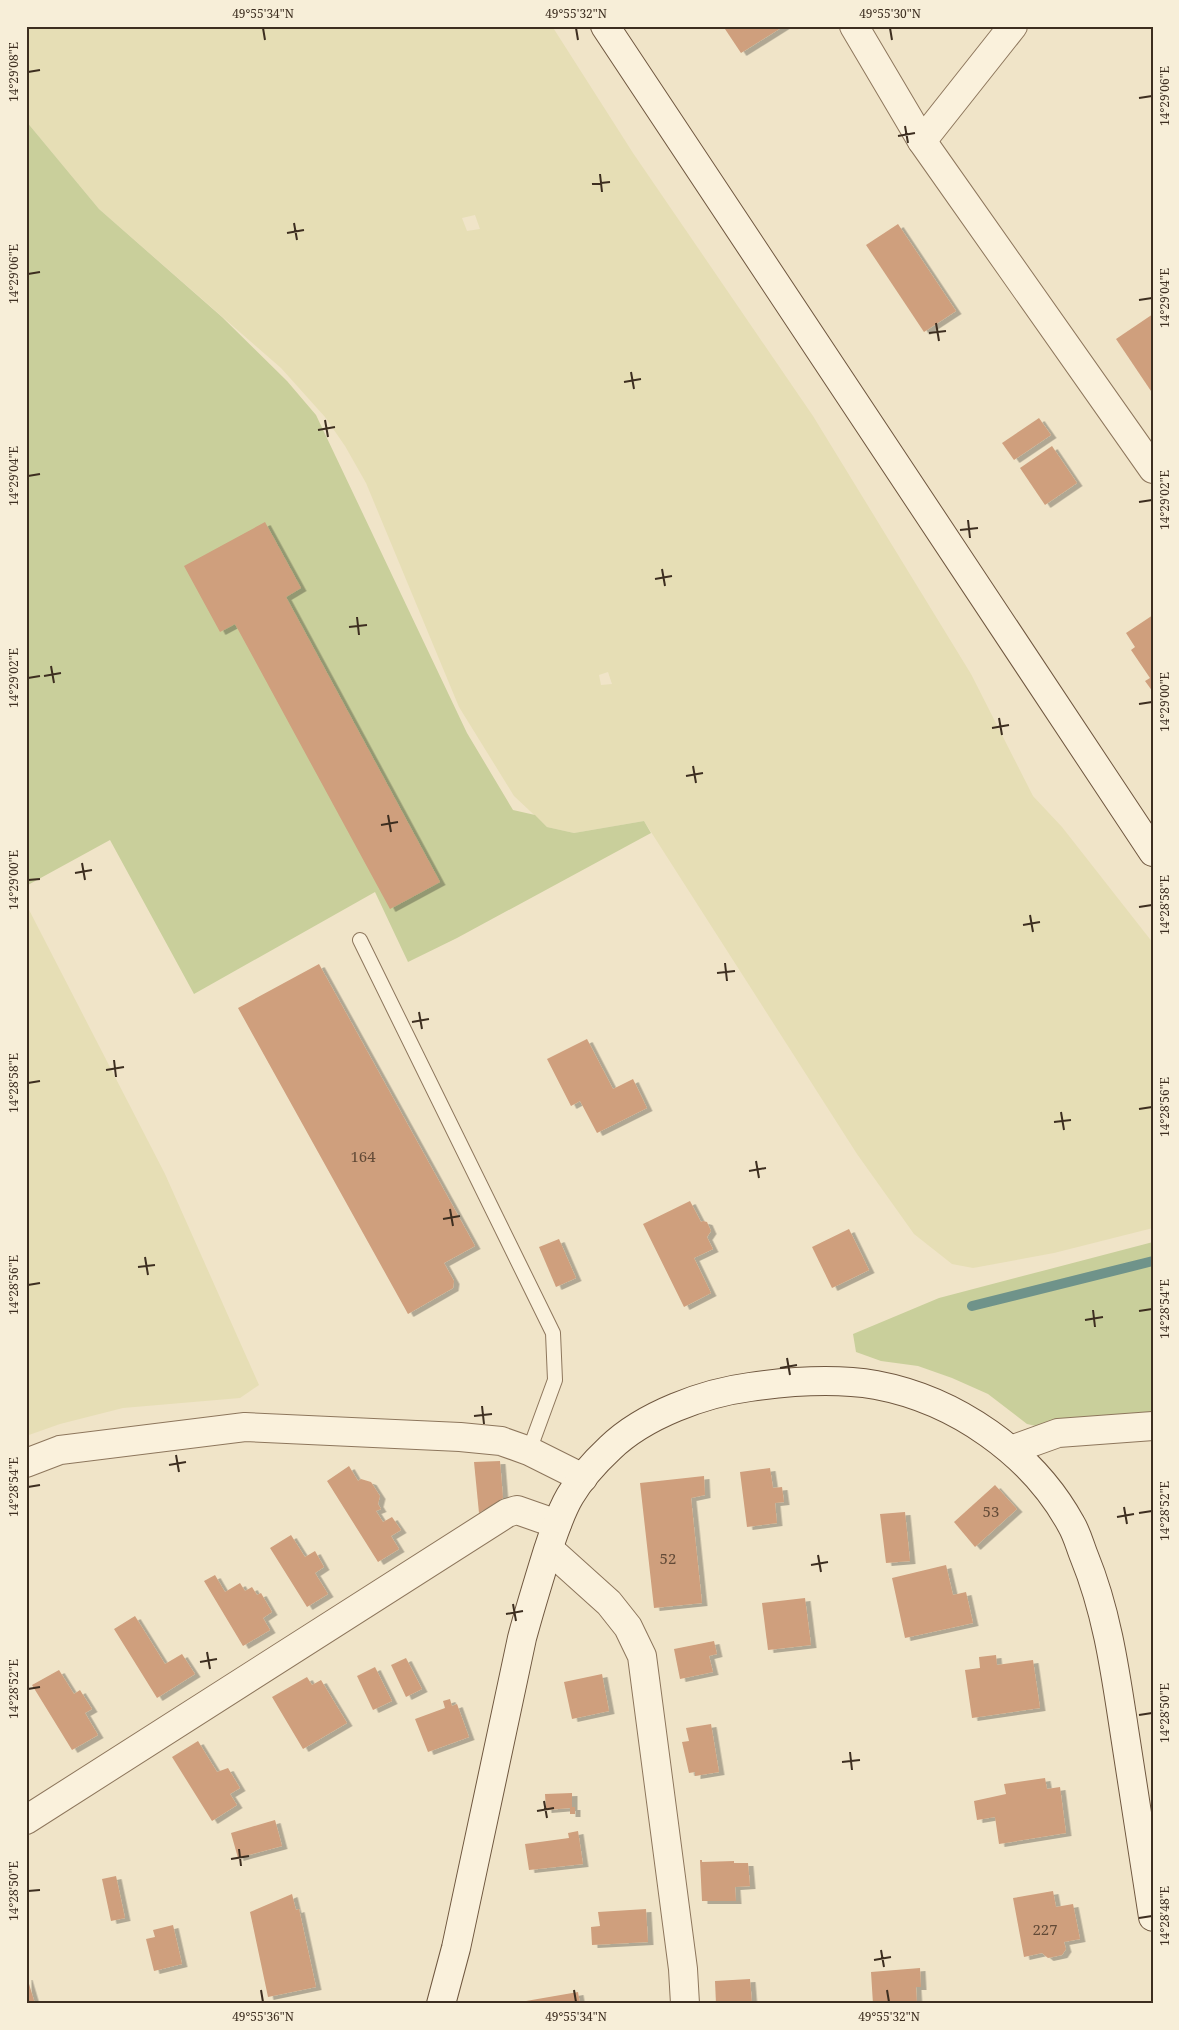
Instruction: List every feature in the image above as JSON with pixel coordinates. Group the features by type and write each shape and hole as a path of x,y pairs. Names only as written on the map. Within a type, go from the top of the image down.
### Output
{"street":[{"path":"605,26 1153,852"},
{"path":"854,26 922,141 1153,469"},
{"path":"922,141 1013,26"},
{"path":"441,2004 456,1948 522,1638 553,1537 568,1498 612,1446 654,1416 697,1399 733,1389 777,1383 829,1380 876,1385 917,1396 966,1418 1010,1450 1044,1485 1072,1525 1096,1585 1112,1650 1153,1917"},
{"path":"1010,1450 1058,1433 1153,1426"},
{"path":"26,1463 60,1450 245,1427 460,1437 501,1442 529,1450 583,1478"},
{"path":"26,1820 507,1513 517,1510 553,1537 628,1627 642,1656 683,1969 685,2004"}],"lane":[{"path":"360,940 553,1334 555,1380 529,1450"}],"shaded area":[{"path":"26,26 552,26 633,153 813,416 971,674 1033,796 1062,827 1153,943 1153,1228 1054,1253 973,1268 952,1264 914,1234 857,1154 644,821 574,833 547,827 514,796 459,707 366,483 345,446 325,417 281,368 99,209 26,121","holes":["475,215 480,229 467,231 462,218","608,672 612,684 601,685 599,675"]},
{"path":"26,904 165,1174 259,1385 240,1398 123,1408 60,1424 26,1436"}],"green space":[{"path":"26,121 99,209 222,317 287,381 316,415 467,733 513,810 535,815 547,827 574,833 644,821 651,833 457,938 408,962 375,892 194,994 110,840 26,886"},
{"path":"1153,1242 1153,1416 1045,1428 1027,1424 988,1394 952,1378 918,1366 881,1361 856,1352 853,1334 939,1298"}],"building":[{"path":"723,26 784,26 741,53"},
{"path":"898,224 956,311 924,332 866,245"},
{"path":"1153,314 1153,394 1116,339"},
{"path":"1039,418 1051,435 1014,460 1002,443"},
{"path":"1052,446 1077,483 1045,505 1020,468"},
{"path":"265,522 301,588 286,597 440,882 390,909 235,624 220,632 184,566"},
{"path":"1153,615 1153,692 1145,681 1150,678 1131,650 1135,647 1126,633"},
{"path":"319,964 475,1246 444,1263 454,1281 453,1288 408,1314 238,1008"},
{"path":"587,1039 613,1089 633,1079 647,1108 597,1133 580,1101 571,1106 547,1059"},
{"path":"690,1201 701,1222 707,1222 711,1231 707,1237 713,1249 694,1258 711,1293 684,1307 643,1224"},
{"path":"849,1229 869,1270 832,1288 812,1247"},
{"path":"559,1239 576,1278 556,1287 539,1247"},
{"path":"500,1461 503,1498 479,1513 474,1462"},
{"path":"349,1466 358,1481 361,1479 371,1482 380,1496 378,1504 381,1509 376,1511 383,1522 392,1517 401,1530 391,1536 399,1549 378,1562 327,1481"},
{"path":"770,1468 773,1488 782,1487 784,1502 775,1503 777,1523 747,1527 740,1472"},
{"path":"704,1476 705,1495 691,1498 702,1603 654,1608 640,1483"},
{"path":"995,1485 1017,1509 975,1547 954,1522"},
{"path":"905,1512 910,1561 886,1563 880,1514"},
{"path":"291,1535 305,1557 315,1551 324,1567 315,1573 328,1594 307,1607 270,1548"},
{"path":"946,1565 953,1595 966,1592 973,1623 905,1638 892,1578"},
{"path":"215,1575 225,1592 240,1583 245,1591 252,1587 257,1595 261,1593 272,1612 263,1618 270,1630 243,1646 204,1581"},
{"path":"805,1598 811,1645 768,1650 762,1603"},
{"path":"135,1616 165,1664 182,1654 195,1674 157,1698 114,1629"},
{"path":"714,1641 717,1654 709,1656 713,1672 680,1679 674,1649"},
{"path":"996,1655 997,1665 1033,1660 1040,1708 972,1718 965,1670 980,1668 979,1657"},
{"path":"406,1658 422,1689 406,1697 391,1665"},
{"path":"375,1667 392,1701 373,1710 357,1676"},
{"path":"59,1670 74,1694 80,1690 92,1709 85,1713 98,1735 72,1750 32,1685"},
{"path":"602,1674 609,1711 572,1719 564,1682"},
{"path":"307,1677 312,1685 321,1680 347,1723 303,1749 272,1697"},
{"path":"450,1699 452,1706 457,1704 469,1737 428,1752 415,1719 445,1708 443,1701"},
{"path":"711,1724 719,1772 695,1776 695,1772 689,1773 682,1742 689,1741 686,1728"},
{"path":"198,1741 217,1772 228,1768 240,1788 230,1794 237,1805 212,1821 172,1757"},
{"path":"1045,1778 1047,1789 1060,1787 1066,1833 999,1844 995,1817 977,1820 974,1801 1006,1794 1004,1784"},
{"path":"572,1793 572,1807 575,1807 575,1814 570,1814 570,1808 546,1810 545,1794"},
{"path":"275,1820 282,1846 238,1858 231,1833"},
{"path":"578,1831 583,1864 529,1870 525,1844 569,1838 568,1833"},
{"path":"700,1860 702,1862 734,1861 734,1863 748,1863 750,1886 735,1887 736,1901 702,1901"},
{"path":"116,1876 125,1918 111,1921 102,1879"},
{"path":"1053,1891 1056,1907 1073,1904 1080,1939 1064,1942 1066,1949 1062,1955 1048,1958 1042,1953 1024,1957 1013,1898"},
{"path":"292,1894 296,1910 299,1909 316,1987 268,1997 250,1912"},
{"path":"646,1909 648,1942 592,1945 591,1927 600,1926 598,1912"},
{"path":"173,1925 182,1964 154,1971 146,1939 155,1937 153,1930"},
{"path":"920,1968 921,1987 916,1987 917,2004 873,2004 871,1972"},
{"path":"27,1977 35,2004 26,2004"},
{"path":"750,1979 752,2004 716,2004 715,1981"},
{"path":"578,1992 580,2004 527,2004 526,2001"}],"waterway":[{"path":"972,1306 1153,1261"}]}
